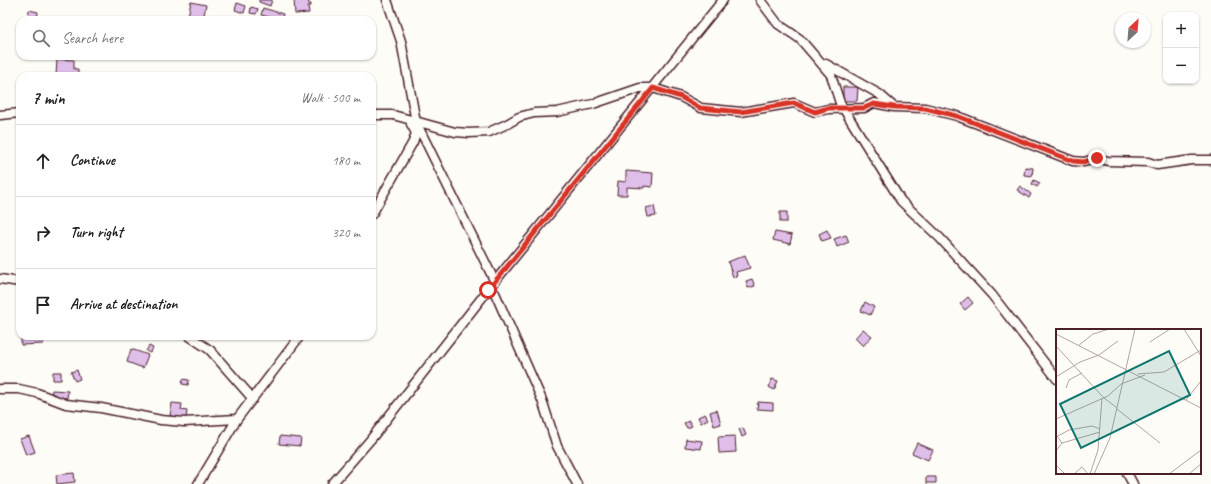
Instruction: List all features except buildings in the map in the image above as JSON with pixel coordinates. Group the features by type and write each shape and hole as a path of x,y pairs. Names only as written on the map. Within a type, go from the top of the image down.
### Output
{"street":[{"path":"376,207 413,142 416,133 401,41 387,0"},
{"path":"332,484 427,370 494,282 723,0"},
{"path":"760,0 778,24 800,39 820,60 831,75 843,109 901,201 940,238 992,295 1056,378"},
{"path":"820,60 840,74 879,94 894,107"},
{"path":"376,115 393,115 455,132 489,132 519,117 534,113 557,112 593,104 640,88 653,88 681,97 700,108 741,112 794,103 815,112 828,108 864,108 874,104 894,107 925,108 957,116 1073,161 1084,162 1097,158 1108,161 1148,162 1157,165 1192,160 1211,160"},
{"path":"0,115 16,113"},
{"path":"413,120 494,282"},
{"path":"0,278 16,281"},
{"path":"488,290 495,292 505,313 542,400 558,446 577,484"},
{"path":"195,340 210,350 253,399"},
{"path":"198,484 237,419 297,340"},
{"path":"0,388 37,392 66,404 101,408 161,420 184,422 237,419"},
{"path":"1128,474 1133,484"}],"route":[{"path":"488,290 564,199 653,88 681,97 700,108 741,112 757,108 794,103 815,112 828,108 851,110 864,108 874,104 894,107 925,108 957,116 1073,161 1084,162 1097,158"}]}
